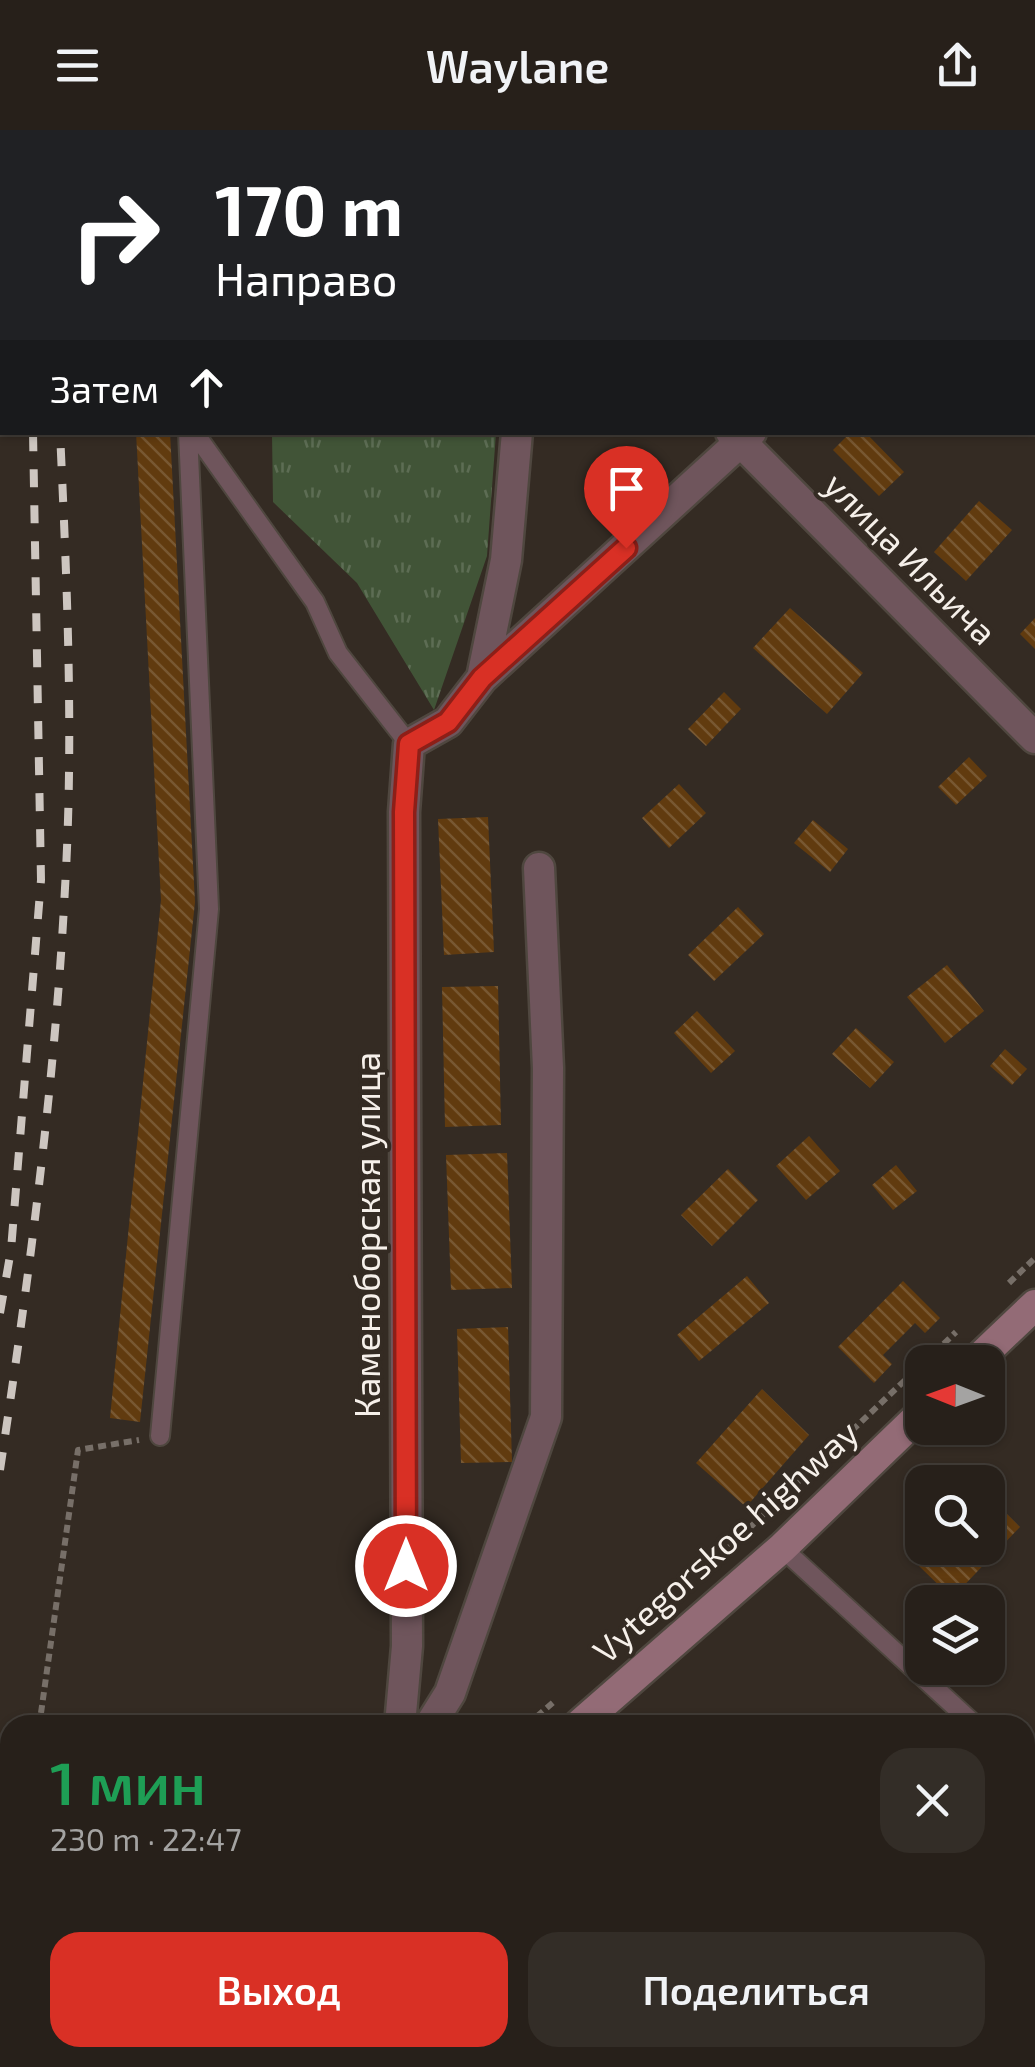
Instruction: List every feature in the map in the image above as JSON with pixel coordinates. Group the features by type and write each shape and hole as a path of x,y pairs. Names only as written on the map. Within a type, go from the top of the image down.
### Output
{"main road":[{"path":"994,1345 1035,1306"},
{"name":"Vytegorskoe highway","path":"590,1715 782,1548 905,1429"}],"street":[{"path":"482,678 506,560 517,435"},
{"path":"409,744 448,722 482,678 742,436"},
{"name":"улица Ильича","path":"742,436 1034,735"},
{"name":"Каменоборская улица","path":"401,1715 406,1646 404,812 409,744"},
{"path":"436,1715 450,1693 546,1417 548,1068 539,868"}],"lane":[{"path":"160,1436 209,908 191,435"},
{"path":"193,435 315,602 338,654 409,744"},
{"path":"782,1548 965,1715"}],"path":[{"path":"710,1566 905,1380"},
{"path":"42,1715 78,1450 160,1436"},
{"path":"539,1715 569,1689"}],"green space":[{"path":"272,435 496,435 487,556 434,710 357,583 273,502"}],"building":[{"path":"136,435 170,435 195,902 140,1422 110,1418 161,900"},
{"path":"848,435 868,435 904,472 879,496 833,450"},
{"path":"979,501 1012,530 966,581 934,552"},
{"path":"790,608 863,673 827,714 753,648"},
{"path":"1035,618 1035,649 1020,634"},
{"path":"724,692 741,709 706,746 688,729"},
{"path":"969,757 987,776 956,805 938,787"},
{"path":"679,784 706,813 669,848 642,818"},
{"path":"488,817 494,952 444,955 438,819"},
{"path":"813,820 848,849 830,872 794,843"},
{"path":"738,907 764,934 714,981 688,955"},
{"path":"947,965 984,1011 945,1043 907,997"},
{"path":"498,986 501,1125 445,1127 442,987"},
{"path":"697,1011 735,1051 711,1073 674,1033"},
{"path":"856,1028 894,1062 870,1088 832,1054"},
{"path":"1005,1049 1027,1069 1012,1085 990,1066"},
{"path":"809,1136 840,1171 806,1200 776,1166"},
{"path":"507,1153 512,1288 451,1290 446,1155"},
{"path":"896,1165 917,1191 893,1210 872,1185"},
{"path":"728,1169 758,1200 712,1246 681,1215"},
{"path":"747,1276 769,1303 699,1361 677,1335"},
{"path":"903,1281 940,1318 925,1333 915,1323 883,1355 892,1364 874,1383 838,1347"},
{"path":"508,1327 512,1462 461,1463 457,1329"},
{"path":"762,1389 809,1435 746,1507 696,1463"},
{"path":"1005,1512 1020,1527 1005,1543"},
{"path":"984,1565 964,1585 939,1585 919,1566"}],"railway":[{"path":"0,1313 11,1250 41,880 33,435"},
{"path":"0,1470 40,1180 65,888 69,717 60,435"}],"route":[{"path":"406,1566 404,812 409,744 448,722 482,678 626,548"}]}
